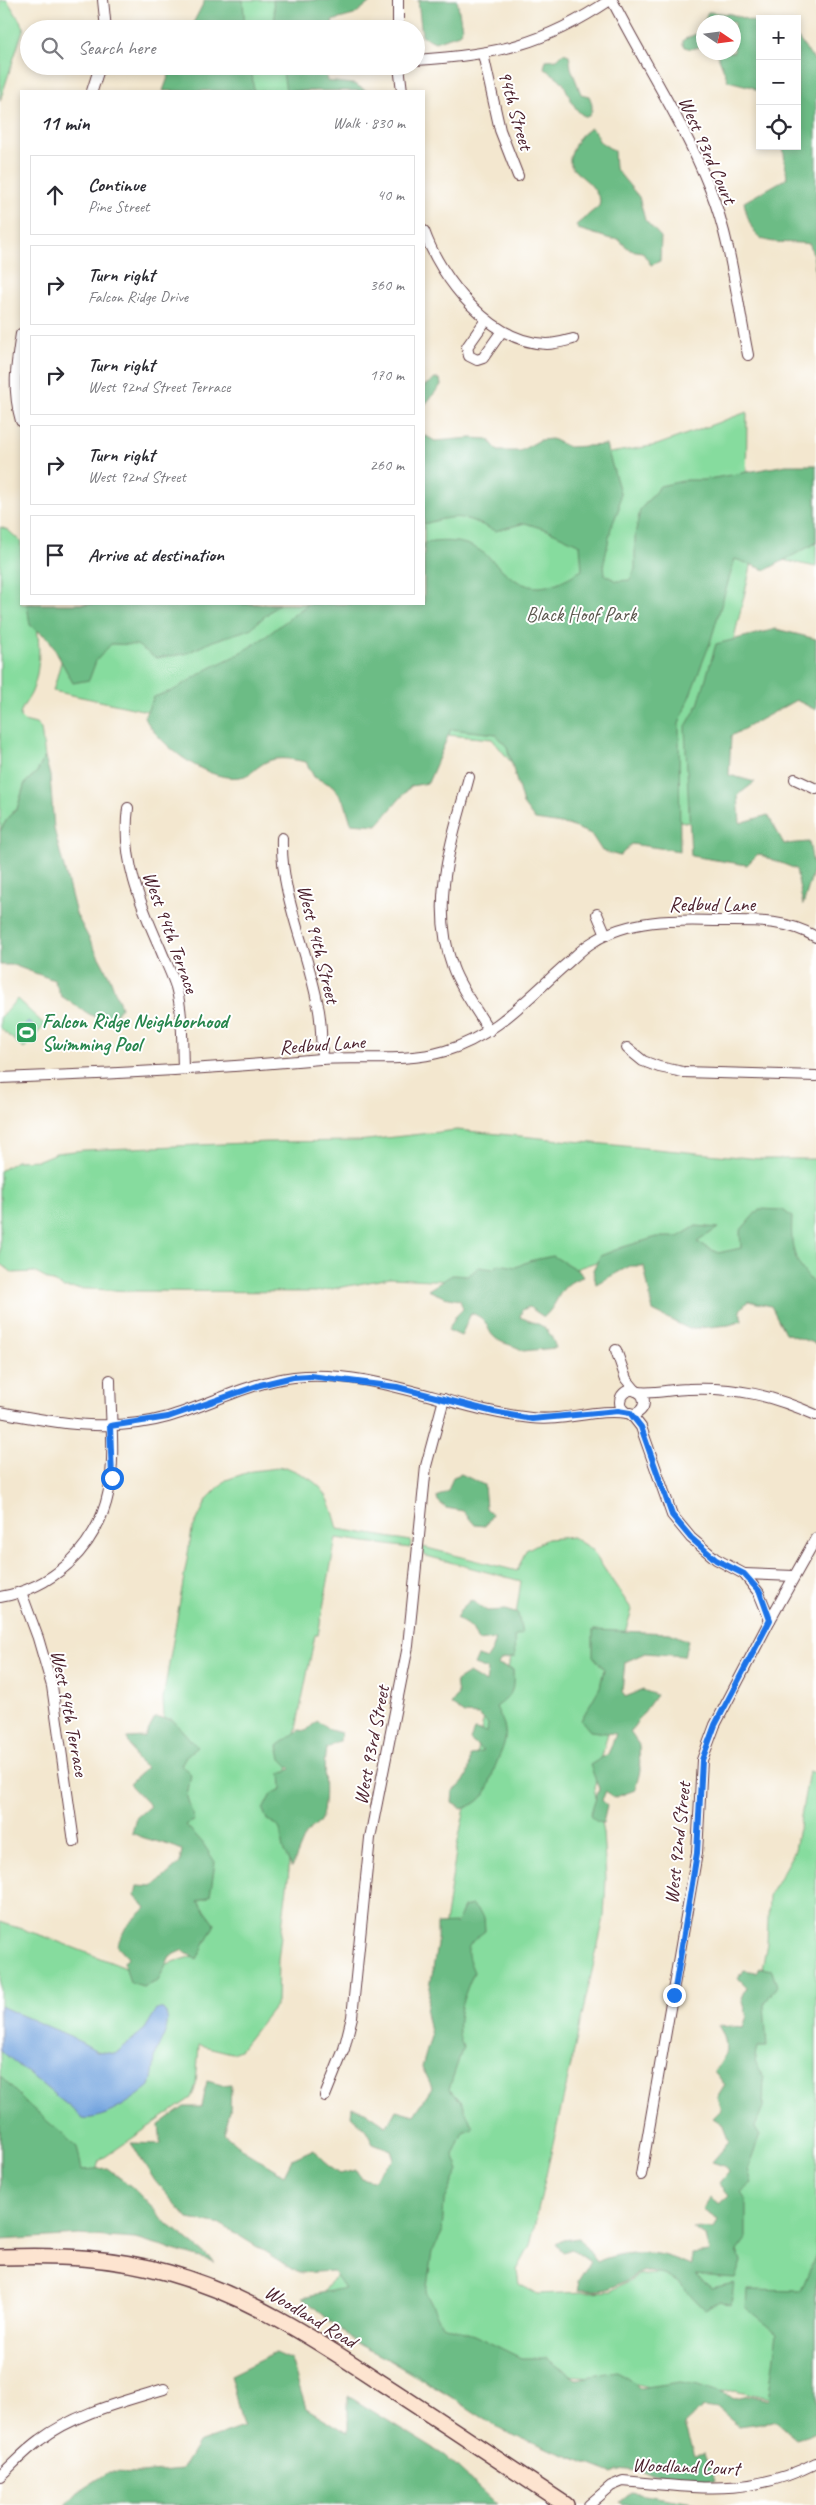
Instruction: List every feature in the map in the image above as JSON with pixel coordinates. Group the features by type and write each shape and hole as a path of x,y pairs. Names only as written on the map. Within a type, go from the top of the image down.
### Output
{"main road":[{"name":"Woodland Road","path":"0,2257 70,2256 144,2266 192,2280 254,2304 334,2352 566,2505"}],"street":[{"path":"103,0 105,20"},
{"path":"398,0 398,20"},
{"path":"425,59 483,54 530,43 565,27 611,0"},
{"name":"West 93rd Court","path":"611,0 669,105 711,190 725,240 748,355"},
{"name":"94th Street","path":"483,54 500,130 518,176"},
{"path":"92,90 97,75"},
{"path":"400,75 402,90"},
{"path":"425,233 441,265 458,290 486,320 502,331 538,343 549,344 573,339"},
{"path":"486,320 467,347 468,356 477,360 483,358 502,331"},
{"path":"20,340 15,373 15,399 20,418"},
{"path":"469,776 444,871 442,920 453,969 489,1031"},
{"path":"796,779 816,789"},
{"name":"West 94th Terrace","path":"128,808 125,828 130,869 138,897 176,986 180,1006 183,1068"},
{"name":"West 94th Street","path":"282,838 281,859 285,881 318,1006 322,1059"},
{"path":"597,914 606,935"},
{"name":"Redbud Lane","path":"0,1078 183,1068 265,1066 322,1059 429,1056 462,1045 489,1031 521,1007 592,942 606,935 637,925 675,920 770,922 788,925 816,936"},
{"path":"627,1048 643,1061 659,1067 683,1072 816,1076"},
{"path":"616,1350 626,1379 643,1397 641,1427"},
{"path":"0,1412 74,1425 110,1426 168,1417 260,1385 293,1377 362,1381 397,1387 444,1400 532,1419 568,1417 608,1410 636,1413 643,1406 665,1392"},
{"path":"626,1379 622,1408 641,1427 672,1515 691,1538 716,1560 744,1574 760,1592 770,1620"},
{"path":"0,1597 20,1592 51,1577 65,1566 86,1544 102,1520 112,1478 110,1380"},
{"path":"608,1410 631,1390 665,1392 686,1389 730,1389 781,1400 816,1415"},
{"name":"West 93rd Street","path":"325,2096 344,2049 352,2017 370,1838 408,1646 426,1466 444,1400"},
{"name":"West 92nd Street","path":"641,2175 697,1853 702,1760 715,1725 770,1620 816,1538"},
{"path":"744,1574 794,1576"},
{"name":"West 94th Terrace","path":"20,1592 38,1638 52,1686 74,1842"},
{"path":"0,2476 39,2440 64,2425 98,2410 164,2389"},
{"name":"Woodland Court","path":"590,2505 611,2486 623,2481 704,2488 744,2487 775,2480 816,2463"}],"green space":[{"path":"0,0 7,0 20,21 20,39 0,101"},
{"path":"205,0 243,0 244,20 195,20"},
{"path":"229,0 306,0 308,20 232,20"},
{"path":"273,0 373,0 354,15 336,20 275,20"},
{"path":"418,0 457,0 462,28 459,34 435,42 425,37 425,20 420,20"},
{"path":"708,12 734,15 707,15"},
{"path":"741,17 756,23 756,90 752,87 728,81 720,60 741,60"},
{"path":"696,34 696,48 685,47 683,40"},
{"path":"801,42 816,62 816,286 814,260 810,244 766,240 753,229 748,218 744,202 787,178 784,150 801,150"},
{"path":"563,53 569,55 571,68 581,94 590,98 592,109 589,116 584,116 576,109 561,81 544,68 546,60 557,59"},
{"path":"169,75 252,75 254,90 163,90"},
{"path":"238,75 314,75 315,90 241,90"},
{"path":"283,75 326,75 327,81 354,84 365,90 286,90"},
{"path":"591,128 596,132 599,141 614,151 615,168 639,197 645,220 661,237 660,261 651,265 642,252 630,250 618,239 611,239 578,229 576,225 599,206 600,200 595,191 575,171 570,163 572,152 580,137"},
{"path":"435,379 440,379 441,385 425,405 425,385"},
{"name":"Black Hoof Park","path":"747,412 746,514 816,494 816,567 754,554 690,823 524,789 519,772 492,739 447,735 429,771 53,691 77,605 425,605 425,461 533,466 657,445"},
{"name":"Black Hoof Park","path":"425,436 435,441 471,438 488,439 498,451 520,451 540,440 552,439 569,447 606,445 620,492 619,508 611,528 604,563 605,575 617,581 630,580 635,569 635,535 640,510 660,486 786,465 816,465 816,543 766,570 735,559 710,643 679,724 680,851 631,844 620,856 602,851 591,834 568,825 535,820 523,804 507,747 496,734 451,729 428,783 411,786 377,825 351,823 345,803 333,786 314,777 306,762 277,759 266,762 245,776 217,775 187,761 151,728 144,717 154,697 174,690 208,669 237,655 265,637 307,605 425,605 425,543 447,541 469,545 484,554 508,575 528,586 548,586 582,570 580,545 550,531 525,523 495,531 467,519 445,519 425,524"},
{"path":"0,527 8,530 20,541 20,605 34,605 39,646 38,668 33,689 20,713 20,717 24,721 36,724 41,729 45,757 37,772 25,783 17,809 9,816 0,831"},
{"path":"27,605 278,605 250,629 213,641 185,654 156,658 137,645 111,644 96,661 89,680 73,683 49,639 30,625"},
{"path":"776,629 816,639 816,710 796,700 731,736 729,775 755,782 738,795 740,823 768,815 784,844 809,842 814,869 803,905 796,869 758,854 747,865 691,856 685,728 698,705 716,644"},
{"path":"45,757 50,776 54,829 76,914 109,976 121,1007 110,1023 89,1014 61,996 54,980 13,965 0,965 0,831 9,816 17,809 25,783 37,772"},
{"path":"17,999 45,1025 24,1049 0,1028 0,1018"},
{"path":"457,1130 760,1159 816,1159 816,1296 744,1269 644,1246 572,1270 473,1282 390,1278 316,1292 135,1291 64,1288 34,1272 13,1273 0,1263 0,1171 16,1161 39,1160 56,1153 84,1150 268,1142 358,1141"},
{"path":"759,1209 783,1210 792,1217 792,1238 795,1255 803,1270 816,1286 816,1344 785,1333 771,1306 748,1301 740,1310 742,1321 729,1325 689,1329 653,1311 644,1266 630,1266 596,1284 593,1270 600,1256 657,1237 678,1237 696,1226 718,1228 697,1242 718,1253 741,1248 740,1231"},
{"path":"553,1256 579,1271 583,1277 574,1280 563,1289 544,1317 529,1307 522,1310 520,1317 547,1330 556,1348 523,1351 498,1340 482,1319 471,1313 461,1336 448,1330 455,1317 463,1309 460,1300 444,1297 428,1290 452,1275 468,1276 479,1267 493,1269 499,1264 516,1267 529,1261"},
{"path":"286,1467 308,1478 322,1490 331,1506 338,1529 411,1541 410,1548 336,1538 318,1635 315,1635 287,1774 289,1870 278,1960 277,2003 240,2050 232,2053 199,2045 196,2085 191,2098 99,2161 80,2224 0,2223 0,1922 46,1937 131,1970 170,1963 196,1955 189,1844 165,1737 163,1699 192,1530 208,1498 226,1480 252,1471"},
{"path":"461,1474 484,1485 486,1508 492,1515 485,1526 475,1525 463,1511 446,1508 438,1501 437,1497 448,1491 453,1477"},
{"path":"572,1537 591,1549 632,1610 626,1629 620,1685 594,1788 603,1833 606,1878 604,1918 530,2246 517,2270 519,2284 537,2294 611,2291 638,2275 717,2266 727,2228 754,2011 767,1943 769,1896 795,1850 809,1771 816,1773 816,2377 781,2401 735,2390 693,2397 610,2378 560,2375 473,2410 390,2361 314,2306 375,2219 439,2080 443,1936 457,1846 485,1712 508,1670 521,1581 423,1555 423,1547 517,1571 526,1550 547,1539"},
{"path":"471,1600 487,1611 505,1610 518,1614 522,1634 514,1637 515,1657 501,1660 498,1665 513,1670 513,1688 509,1696 496,1707 505,1730 505,1740 502,1749 487,1791 478,1801 462,1809 452,1803 453,1791 462,1784 467,1776 470,1756 483,1751 470,1740 474,1730 487,1732 488,1724 479,1715 464,1714 451,1705 458,1695 456,1681 469,1673 486,1683 488,1670 474,1665 478,1656 487,1659 495,1639 478,1641 472,1628 456,1618 462,1608"},
{"path":"593,1630 670,1633 688,1641 684,1656 645,1653 625,1662 622,1691 625,1697 643,1690 656,1695 630,1732 639,1745 640,1771 635,1790 613,1798 606,1791 602,1800 607,1806 603,1823 597,1822 590,1816 599,1789 590,1765 608,1754 616,1734 590,1731 581,1720 600,1687 604,1669 593,1656"},
{"path":"155,1718 172,1719 197,1747 186,1756 181,1765 191,1774 187,1797 194,1820 186,1825 202,1842 215,1862 210,1896 198,1901 215,1924 197,1959 183,1950 170,1956 158,1981 143,1987 130,1983 124,1962 128,1957 117,1945 126,1927 146,1908 135,1895 137,1886 153,1887 180,1863 182,1850 132,1833 136,1818 150,1806 129,1784 146,1768 136,1759 127,1738 145,1737"},
{"path":"317,1721 330,1730 341,1733 340,1741 326,1749 324,1765 325,1795 322,1816 319,1823 305,1837 292,1867 282,1846 280,1829 267,1820 263,1810 271,1794 282,1789 281,1773 291,1769 281,1759 278,1746 299,1730 306,1731"},
{"path":"472,1905 484,1917 485,1931 473,1940 468,1948 474,1972 461,2009 459,2028 463,2047 449,2089 462,2102 473,2128 463,2132 453,2155 459,2170 444,2202 442,2233 432,2252 426,2293 442,2325 474,2335 521,2358 546,2358 576,2379 618,2371 640,2388 680,2382 699,2385 735,2398 749,2395 768,2400 777,2333 746,2308 747,2290 801,2291 816,2254 816,2433 796,2439 775,2421 738,2426 718,2409 703,2407 684,2425 694,2455 705,2453 715,2481 686,2483 657,2474 617,2470 612,2473 503,2431 416,2374 355,2342 302,2297 345,2288 333,2271 299,2273 222,2225 188,2219 155,2181 131,2143 161,2144 159,2125 184,2107 202,2107 207,2081 222,2085 231,2084 230,2111 224,2134 246,2152 284,2175 292,2159 314,2149 326,2164 340,2174 356,2170 361,2178 372,2181 394,2159 391,2150 373,2143 366,2130 351,2116 352,2107 365,2111 387,2126 396,2110 414,2115 432,2088 422,2067 431,2036 426,2012 437,1944 437,1924 457,1923 464,1907"},
{"path":"760,1968 772,1970 777,1986 764,2004 767,2047 758,2047 755,2063 764,2078 763,2108 755,2127 760,2135 748,2169 752,2183 741,2192 746,2199 746,2239 737,2251 741,2262 735,2278 695,2275 712,2288 734,2283 731,2305 720,2301 705,2309 677,2282 665,2275 648,2271 642,2272 610,2288 579,2290 578,2281 590,2262 572,2249 563,2252 556,2244 563,2240 579,2238 597,2262 623,2254 652,2253 692,2265 692,2254 709,2252 705,2236 693,2228 714,2229 718,2220 703,2210 710,2197 719,2204 729,2195 719,2183 728,2172 724,2166 712,2162 729,2142 722,2124 713,2118 721,2110 717,2098 725,2085 714,2071 723,2060 726,2049 722,2031 718,2025 743,2027 747,2016 742,1998 747,1987 738,1978 743,1970 757,1972"},
{"path":"0,2076 31,2107 77,2147 82,2170 107,2168 132,2187 169,2225 215,2262 135,2239 79,2235 0,2240"},
{"path":"275,2353 291,2360 306,2408 348,2433 348,2396 445,2456 497,2505 66,2505 78,2492 109,2472 141,2473 182,2469 198,2443 243,2427 230,2375"},
{"path":"631,2493 694,2503 695,2505 623,2505 620,2502"}],"water":[{"name":"Falcon Ridge Neighborhood Swimming Pool","path":"28,1022 36,1028 23,1044 15,1037"},
{"path":"0,2006 70,2036 97,2051 115,2054 145,2029 157,2009 163,2009 168,2021 167,2027 156,2052 150,2086 109,2113 91,2118 83,2118 0,2050"}],"place":[{"name":"Falcon Ridge Neighborhood Swimming Pool","path":"26,1033"}],"route":[{"path":"112,1478 113,1464 110,1426 146,1422 168,1417 260,1385 293,1377 336,1378 397,1387 494,1412 532,1419 568,1417 608,1410 630,1413 641,1427 672,1515 691,1538 716,1560 744,1574 760,1592 770,1620 715,1725 702,1760 697,1853 674,1995"}]}
